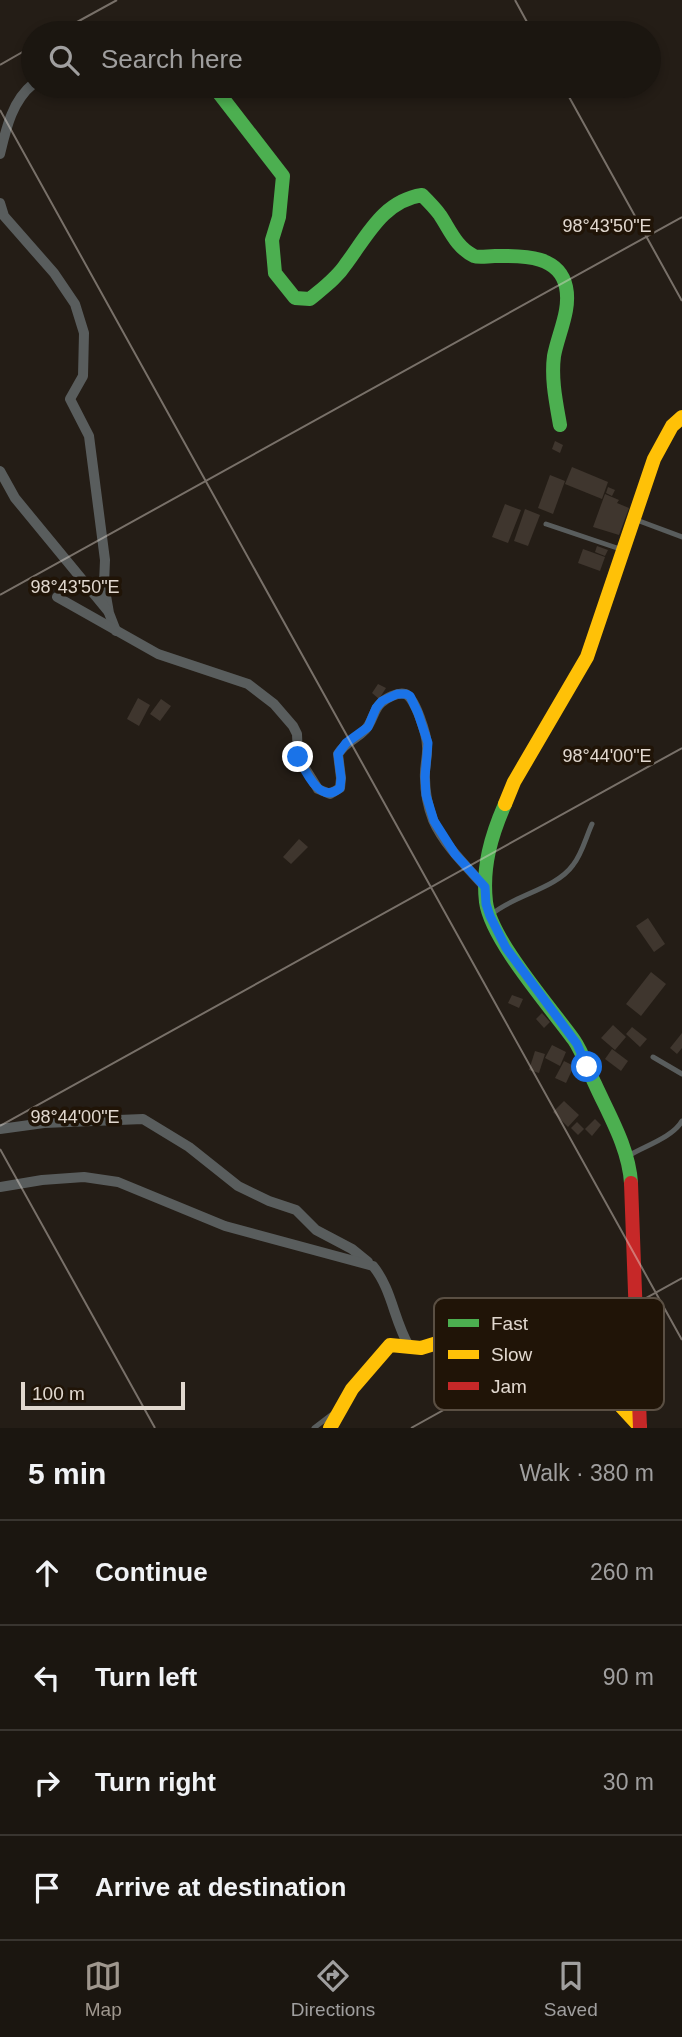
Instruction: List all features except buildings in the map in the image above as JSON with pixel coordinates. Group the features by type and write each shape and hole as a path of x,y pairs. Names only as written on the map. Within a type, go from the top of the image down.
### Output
{"street":[{"path":"0,154 6,127 21,97"},
{"path":"223,98 283,176 279,217 272,240 275,273 295,298 310,299 333,280 346,265 365,234 382,216 410,197 422,195 439,213 454,240 475,257 524,256 544,259 559,269 567,284 566,307 553,373 560,425"},
{"path":"0,203 4,216 34,248 75,304 83,333 83,376 70,399 89,436 105,560 104,584 109,613 116,631"},
{"path":"635,1298 631,1179 627,1156 577,1044 506,948 490,916 486,904 485,868 493,831 514,782 587,657 654,458 672,426 682,417"},
{"path":"0,471 15,498 109,613"},
{"path":"57,597 158,654 248,684 274,704 293,726 297,734 298,757 318,789 330,794 340,788 338,754 346,743 368,727 382,701 397,694 410,696 428,743 426,795 434,821 455,854 485,887"},
{"path":"0,1129 44,1123 143,1119 189,1147 238,1186 296,1210 316,1230 352,1249 373,1266 382,1276 399,1330 409,1346"},
{"path":"0,1187 41,1180 84,1177 118,1182 225,1226 373,1266"},
{"path":"330,1428 352,1389 390,1345 421,1348 434,1344"},
{"path":"624,1410 640,1428"},
{"path":"639,1410 640,1428"}],"lane":[{"path":"634,519 682,537"},
{"path":"547,524 624,550"},
{"path":"490,916 502,906 560,877 573,865 592,824"},
{"path":"653,1057 682,1074"},
{"path":"627,1156 667,1134 682,1121"},
{"path":"314,1428 342,1407"}],"traffic: fast":[{"path":"223,98 283,176 279,217 272,240 275,273 295,298 310,299 330,283 386,212 397,204 422,195 438,212 458,243 474,256 527,257 556,268 562,276 567,296 553,365 560,425"},
{"path":"505,804 492,840 487,864 485,889 490,918 510,954 580,1050 622,1144 631,1183"}],"traffic: slow":[{"path":"505,804 514,782 587,657 654,459 672,426 682,417"},
{"path":"330,1428 352,1389 390,1345 421,1348 434,1344"},
{"path":"624,1410 640,1427"}],"traffic: jam":[{"path":"631,1183 635,1298"},
{"path":"639,1410 640,1428"}],"route":[{"path":"298,757 318,789 330,794 335,792 340,788 341,778 338,754 346,743 363,733 382,701 397,694 410,696 428,743 426,795 434,821 455,854 485,887 490,916 506,948 577,1044 587,1067"}]}
